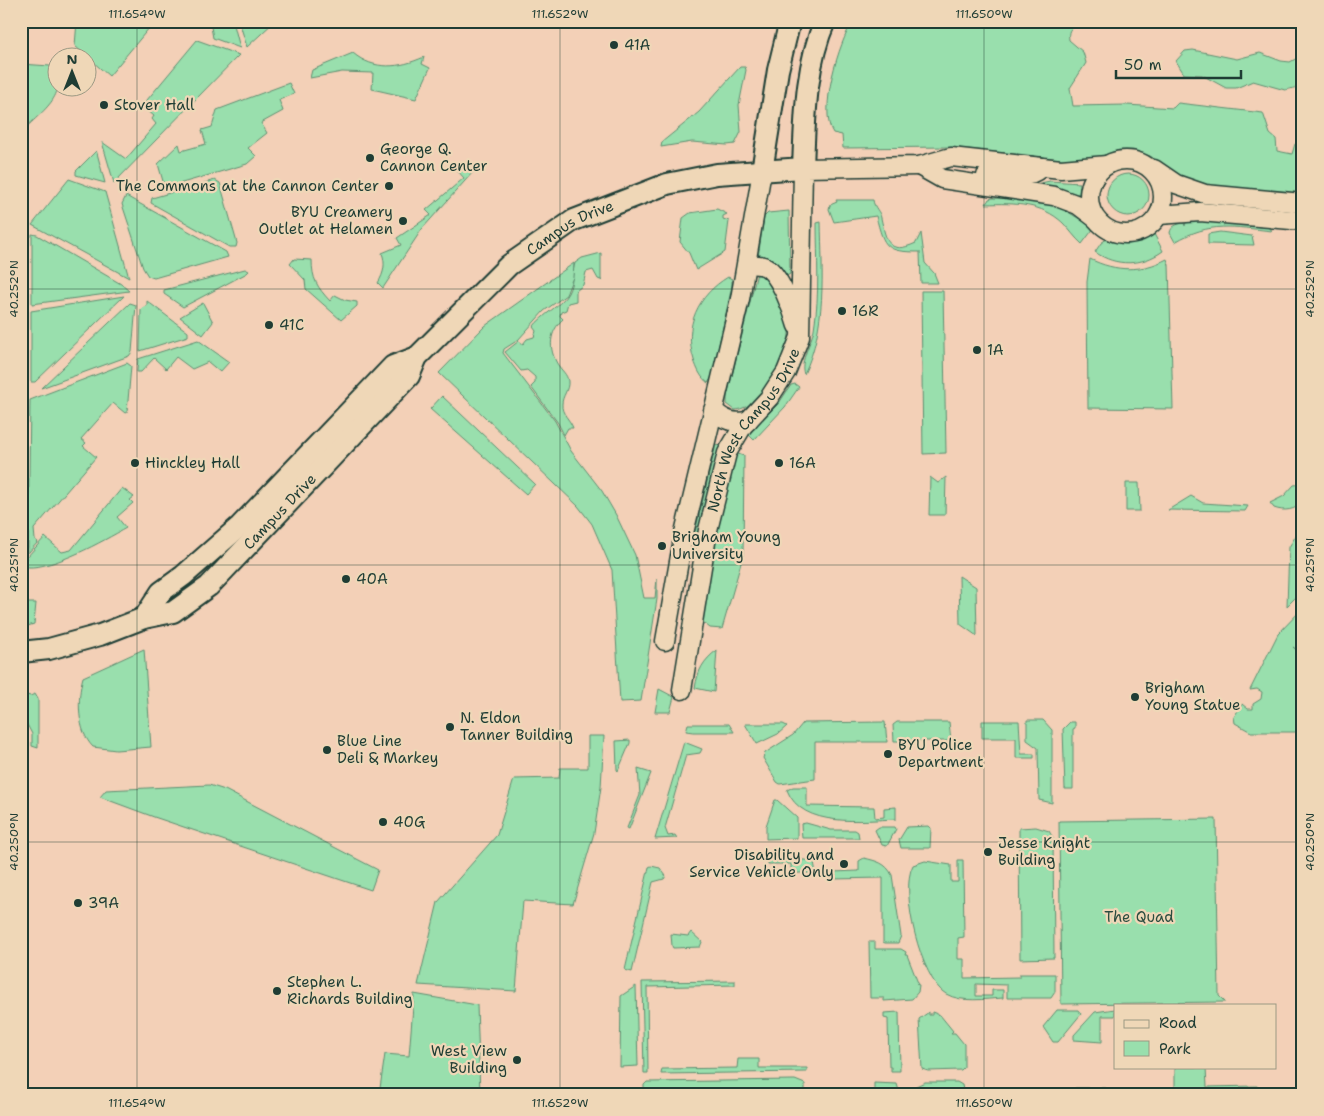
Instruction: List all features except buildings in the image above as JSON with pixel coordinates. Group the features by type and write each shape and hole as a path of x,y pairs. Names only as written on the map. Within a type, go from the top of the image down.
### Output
{"main road":[{"path":"762,171 778,70 790,21"},
{"path":"803,168 806,104 816,40 825,21"},
{"name":"Campus Drive","path":"21,652 49,649 100,635 144,618 161,592 183,576 240,526 393,366 418,357 509,265 574,220 667,184 716,174 803,168"}],"street":[{"path":"803,168 919,166 952,157 1060,169 1107,164 1128,159 1149,167 1176,184 1205,194 1303,203"},
{"path":"1097,221 1092,212 1089,190 1092,180 1107,164"},
{"path":"919,166 942,180 1054,196 1078,205 1113,232 1133,233 1147,228 1159,215 1164,200 1163,190 1156,174 1149,167"},
{"path":"974,185 975,179 980,175 1022,177 1033,175 1042,167"},
{"name":"North West Campus Drive","path":"682,690 693,614 717,487 732,441 748,420 769,398 786,372 800,336 803,168"},
{"name":"North West Campus Drive","path":"665,641 676,569 747,264 762,171"},
{"path":"1159,215 1200,212 1303,221"},
{"path":"747,264 767,268 775,276 789,303 800,336"},
{"path":"713,410 727,421 748,420"}],"green space":[{"path":"77,21 155,21 109,76 98,66 98,48 77,48 75,46"},
{"path":"210,21 233,21 240,48 213,38"},
{"path":"239,21 275,21 247,47"},
{"path":"853,21 1064,21 1077,25 1072,27 1069,40 1083,52 1086,63 1070,88 1073,106 1127,105 1173,108 1178,103 1263,113 1270,134 1276,139 1277,151 1292,154 1295,144 1303,142 1303,196 1218,191 1175,174 1150,156 1133,150 1119,150 1093,159 1078,161 949,147 843,148 842,135 833,133 829,123 829,93 842,44"},
{"path":"197,40 239,55 114,183 102,142 126,159 156,124 152,119 154,116 142,106"},
{"path":"1193,50 1237,59 1260,53 1281,61 1290,62 1303,55 1303,86 1285,90 1253,81 1236,88 1226,88 1202,75 1184,74 1176,61 1185,51"},
{"path":"353,53 370,63 387,66 406,64 424,57 422,64 430,68 416,99 372,89 373,73 342,72 310,78 312,70"},
{"path":"21,64 48,66 48,98 54,98 44,111 21,133"},
{"path":"740,67 745,67 746,70 739,105 741,132 735,144 692,142 661,147 662,142 699,112"},
{"path":"289,83 294,94 279,100 283,111 261,123 267,133 248,148 256,156 247,164 165,188 158,164 179,144 181,151 206,144 202,130 212,127 217,110"},
{"path":"96,151 105,183 76,175 76,171"},
{"path":"463,163 473,172 422,229 383,288 378,283 384,268 382,253 401,245 397,238 431,215 426,210 464,178 456,169"},
{"path":"1124,174 1132,174 1143,180 1149,195 1143,210 1132,216 1124,216 1113,210 1107,199 1107,191 1113,180"},
{"path":"69,179 105,192 129,278 32,225"},
{"path":"215,180 220,183 237,243 236,247 229,247 151,203 152,198"},
{"path":"1050,181 1080,183 1079,194 1026,186"},
{"path":"126,196 226,252 228,257 154,278 148,276 143,268 122,204"},
{"path":"989,199 1036,200 1065,210 1094,228 1082,244 1063,223 1046,211 1017,204 986,204"},
{"path":"836,200 873,200 887,239 894,247 907,247 916,243 921,233 925,263 934,273 938,283 921,283 920,252 900,251 888,246 881,235 876,216 834,222 829,209 830,205 837,202"},
{"path":"717,209 727,214 723,216 723,219 729,221 725,252 696,270 689,253 680,242 683,218 690,213"},
{"path":"789,211 790,274 783,278 758,257 764,217 768,213"},
{"path":"1216,220 1258,224 1258,227 1261,227 1261,224 1268,225 1272,231 1234,227 1211,228 1188,235 1175,242 1170,233 1175,226 1184,223 1185,226 1186,222"},
{"path":"821,222 822,300 820,319 811,356 804,374 803,363 813,334 816,316 818,289 817,223"},
{"path":"1220,232 1252,236 1254,245 1208,244 1208,234"},
{"path":"32,234 37,235 121,284 129,291 32,304"},
{"path":"1154,234 1163,251 1146,260 1129,263 1120,262 1103,257 1095,252 1101,243 1108,238 1128,241 1128,244 1130,244 1130,241 1146,238"},
{"path":"601,253 601,280 603,281 598,279 593,270 586,272 583,285 576,291 576,301 568,303 566,310 561,312 560,316 563,319 558,324 553,335 551,347 558,365 568,381 562,401 562,408 573,428 568,428 564,435 558,423 531,387 535,383 535,377 527,370 521,371 505,352 519,341 523,344 527,339 534,337 536,331 533,327 568,293 575,263 582,258"},
{"path":"294,259 312,260 316,282 330,301 335,295 345,300 357,302 357,306 341,320 306,289 305,280 290,264"},
{"path":"1090,259 1109,266 1129,269 1148,266 1167,259 1169,265 1173,409 1088,408 1087,282"},
{"path":"574,263 573,277 566,295 544,311 518,340 504,349 503,353 555,421 571,451 602,491 616,515 635,555 644,598 655,598 657,579 657,599 641,701 620,702 612,570 592,524 578,506 439,373 485,326"},
{"path":"245,269 249,271 183,307 164,294 164,290"},
{"path":"757,273 767,274 786,314 789,332 787,345 783,360 767,388 746,407 735,410 727,404 727,396"},
{"path":"728,277 732,279 732,286 712,377 708,383 703,379 694,360 690,335 692,324 701,302 717,284"},
{"path":"921,291 943,291 946,453 923,454"},
{"path":"124,296 35,382 31,382 31,311"},
{"path":"147,301 188,332 188,336 140,351 141,309 147,305"},
{"path":"130,303 136,305 132,352 129,356 41,388"},
{"path":"203,303 213,322 203,335 180,317"},
{"path":"198,340 229,362 220,372 208,362 192,369 176,357 166,369 154,358 141,372 137,372 138,359"},
{"path":"127,363 131,366 127,412 125,413 113,403 81,439 86,443 83,446 96,457 34,529 35,540 38,542 28,553 30,400"},
{"path":"795,384 799,387 785,407 754,440 748,434 779,403 791,385"},
{"path":"442,396 535,484 526,494 430,409"},
{"path":"716,445 723,447 700,545 693,557 690,553"},
{"path":"735,453 744,456 743,556 722,629 710,628 700,620 710,556"},
{"path":"930,477 938,483 946,477 945,515 929,515"},
{"path":"1126,483 1139,483 1140,511 1126,511"},
{"path":"1303,484 1303,502 1297,507 1290,510 1282,510 1274,508 1270,503 1284,496 1294,485"},
{"path":"122,488 134,497 130,500 133,503 117,517 126,528 92,547 64,559 51,564 27,567 25,564 27,557 45,537 62,552 71,550"},
{"path":"1191,496 1203,503 1248,506 1245,511 1168,510"},
{"path":"1303,524 1303,590 1287,606 1289,547"},
{"path":"959,576 976,587 977,636 960,624"},
{"path":"21,603 36,603 34,624 21,628"},
{"path":"1303,608 1303,637 1297,644 1303,639 1303,654 1293,647 1303,656 1303,732 1251,732 1235,723 1234,717 1242,704 1248,709 1253,709 1253,704 1261,699 1262,692 1257,689 1250,690 1278,634"},
{"path":"144,649 151,747 116,750 93,747 81,724 79,705 83,677"},
{"path":"717,650 714,692 695,688 702,666"},
{"path":"659,689 674,697 670,712 655,712"},
{"path":"21,693 30,696 35,694 38,699 38,748 32,746 32,734 21,713"},
{"path":"1027,720 1043,720 1052,730 1052,803 1039,800 1038,748 1027,740"},
{"path":"982,721 1019,721 1021,754 1034,754 1034,758 1016,758 1016,738 982,738"},
{"path":"885,722 887,742 815,742 815,779 780,784 763,758 765,753 793,735 803,723"},
{"path":"897,722 949,722 951,741 894,741 893,725"},
{"path":"1070,722 1075,722 1075,728 1073,729 1073,789 1065,789 1063,729"},
{"path":"688,724 729,724 734,732 686,731"},
{"path":"745,724 783,724 787,726 778,734 757,744"},
{"path":"588,736 604,736 601,787 594,833 573,904 523,901 516,991 418,985 438,902 497,835 514,779 559,778 560,768 588,768"},
{"path":"630,740 630,743 618,771 616,741"},
{"path":"684,742 702,749 700,753 686,755 665,828 668,836 675,835 677,838 655,839"},
{"path":"638,769 651,773 629,829 627,828 640,795"},
{"path":"209,785 225,790 378,870 371,890 100,797 106,790"},
{"path":"793,787 807,787 807,806 874,807 875,818 884,817 884,808 896,807 896,819 851,821 819,817 806,811 795,802 787,790"},
{"path":"775,800 797,818 797,838 766,839 766,826"},
{"name":"The Quad","path":"1216,819 1219,996 1225,1002 1061,1004 1059,821"},
{"path":"806,823 831,830 855,830 858,832 859,838 802,838 801,824"},
{"path":"929,826 931,828 930,848 901,848 899,840 907,827"},
{"path":"879,827 895,827 896,829 887,846 882,845 875,830"},
{"path":"1036,827 1049,831 1053,838 1054,958 1020,959 1019,828"},
{"path":"864,858 881,863 892,875 901,936 898,943 883,942 883,878 832,879 832,872 859,871 859,861"},
{"path":"768,860 809,860 814,862 816,873 791,873 791,864 768,864"},
{"path":"958,860 963,860 964,937 958,938 958,959 964,959 964,978 1020,977 1020,974 1055,974 1055,992 1051,998 1007,998 1007,985 976,984 976,996 992,996 992,990 1003,990 1003,998 959,999 946,994 937,985 928,971 915,934 909,894 909,877 913,865 925,861 951,865 951,882 958,882"},
{"path":"649,867 660,868 666,876 664,879 653,882 632,972 625,970"},
{"path":"691,932 702,942 700,947 673,948 671,934 688,936"},
{"path":"869,942 875,942 875,949 901,949 906,952 905,955 907,955 918,983 916,984 919,985 918,992 912,999 884,1001 884,998 870,998"},
{"path":"735,981 735,985 647,987 648,1073 644,1073 642,982"},
{"path":"636,986 638,1066 620,1067 621,996"},
{"path":"414,994 477,1005 480,1095 379,1095 385,1054 409,1056"},
{"path":"1114,1009 1114,1016 1102,1016 1102,1042 1074,1040 1074,1035 1095,1012"},
{"path":"1057,1010 1078,1010 1081,1014 1058,1042 1053,1042 1043,1027"},
{"path":"899,1012 900,1071 891,1071 891,1067 889,1067 888,1019 884,1018 884,1013"},
{"path":"929,1012 929,1015 932,1015 932,1012 940,1015 953,1031 951,1033 955,1033 964,1044 964,1067 961,1070 928,1071 922,1069 919,1019"},
{"path":"738,1059 759,1059 759,1068 807,1068 807,1072 661,1074 662,1069 737,1068"},
{"path":"1175,1068 1206,1068 1207,1087 1257,1086 1265,1095 1175,1095"},
{"path":"795,1080 805,1084 805,1095 644,1095 644,1085 647,1082"},
{"path":"925,1082 957,1082 962,1085 964,1095 910,1095 916,1086"},
{"path":"874,1083 897,1084 899,1091 897,1095 874,1095"},
{"path":"1075,1088 1106,1088 1106,1095 1022,1095 1074,1092"}],"place":[{"name":"41A","path":"614,45"},
{"name":"Stover Hall","path":"104,105"},
{"name":"George Q. Cannon Center","path":"370,158"},
{"name":"The Commons at the Cannon Center","path":"389,186"},
{"name":"BYU Creamery Outlet at Helamen","path":"403,221"},
{"name":"16R","path":"842,311"},
{"name":"41C","path":"269,325"},
{"name":"1A","path":"977,350"},
{"name":"Hinckley Hall","path":"135,463"},
{"name":"16A","path":"779,463"},
{"name":"Brigham Young University","path":"662,546"},
{"name":"40A","path":"346,579"},
{"name":"Brigham Young Statue","path":"1135,697"},
{"name":"N. Eldon Tanner Building","path":"450,727"},
{"name":"Blue Line Deli & Markey","path":"327,750"},
{"name":"BYU Police Department","path":"888,754"},
{"name":"40G","path":"383,822"},
{"name":"Jesse Knight Building","path":"988,852"},
{"name":"Disability and Service Vehicle Only","path":"844,864"},
{"name":"39A","path":"78,903"},
{"name":"Stephen L. Richards Building","path":"277,991"},
{"name":"West View Building","path":"517,1060"}]}
